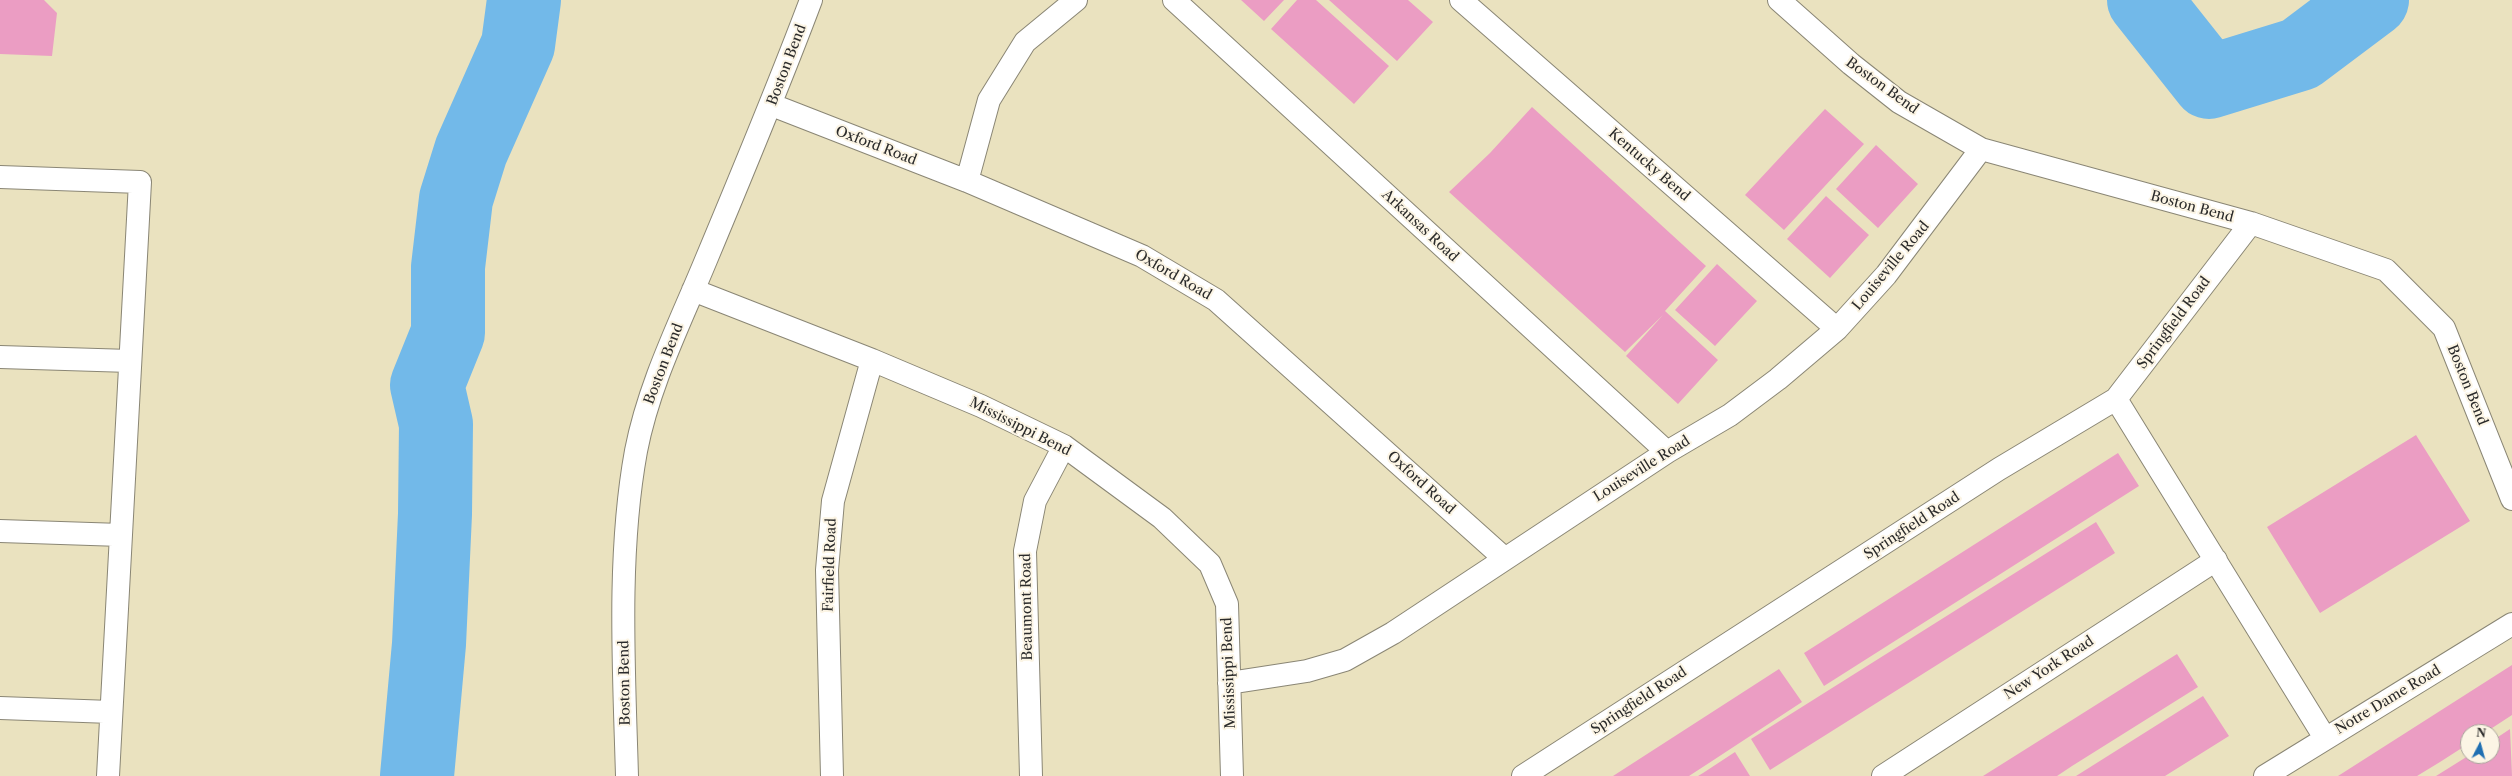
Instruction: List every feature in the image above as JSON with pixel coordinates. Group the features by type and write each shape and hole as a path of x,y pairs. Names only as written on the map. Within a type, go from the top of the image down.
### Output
{"street":[{"name":"Boston Bend","path":"627,776 624,659 627,513 637,450 652,389 772,105 811,0"},
{"path":"967,181 989,100 1025,42 1076,0"},
{"name":"Arkansas Road","path":"1174,0 1667,452"},
{"name":"Kentucky Bend","path":"1461,0 1837,330"},
{"name":"Boston Bend","path":"1779,0 1851,64 1899,102 1981,149 2251,223 2386,270 2444,328 2512,499"},
{"name":"Oxford Road","path":"772,105 967,181 1142,256 1216,300 1504,558"},
{"name":"Louiseville Road","path":"1229,683 1306,672 1345,660 1392,633 1667,452 1730,415 1837,330 1886,275 1981,149"},
{"path":"0,177 140,182 108,776"},
{"name":"Springfield Road","path":"1523,776 1999,470 2116,399 2251,223"},
{"name":"Mississippi Bend","path":"694,290 872,360 980,406 1064,446 1162,518 1210,564 1227,604 1232,776"},
{"path":"0,356 130,361"},
{"name":"Fairfield Road","path":"832,776 827,570 832,501 872,360"},
{"path":"2116,399 2325,738"},
{"name":"Beaumont Road","path":"1031,776 1025,551 1034,501 1064,446"},
{"path":"0,531 121,535"},
{"name":"New York Road","path":"1882,776 2216,560"},
{"name":"Notre Dame Road","path":"2266,776 2325,738 2512,624"},
{"path":"0,708 111,712"}],"building":[{"path":"0,0 44,0 57,13 52,56 0,54"},
{"path":"1241,0 1284,0 1264,21"},
{"path":"1297,0 1316,0 1389,66 1354,104 1271,29"},
{"path":"1329,0 1408,0 1433,22 1397,61"},
{"path":"1532,107 1706,266 1665,311 1718,360 1678,404 1626,356 1663,315 1625,352 1449,192 1490,153"},
{"path":"1825,109 1864,144 1784,230 1745,195"},
{"path":"1876,145 1918,184 1878,228 1836,189"},
{"path":"1826,196 1869,235 1830,278 1787,239"},
{"path":"1717,264 1757,301 1715,346 1675,310"},
{"path":"2416,435 2470,521 2320,613 2267,527"},
{"path":"2118,453 2139,486 1824,686 1804,653"},
{"path":"2096,522 2115,553 1770,770 1751,739"},
{"path":"2177,654 2198,687 2057,776 1983,776"},
{"path":"2512,665 2512,715 2498,724 2460,724 2460,749 2440,762 2417,776 2338,776"},
{"path":"1779,669 1802,702 1689,776 1613,776"},
{"path":"2203,696 2229,736 2165,776 2076,776"},
{"path":"2510,729 2512,776 2436,776 2460,761 2460,764 2500,764 2500,736"},
{"path":"1735,752 1750,776 1698,776 1703,773"}],"waterway":[{"path":"417,776 429,644 435,514 436,424 427,385 448,333 448,267 456,199 471,151 518,45 524,0"},
{"path":"2144,0 2209,82 2300,54 2372,0"}]}
